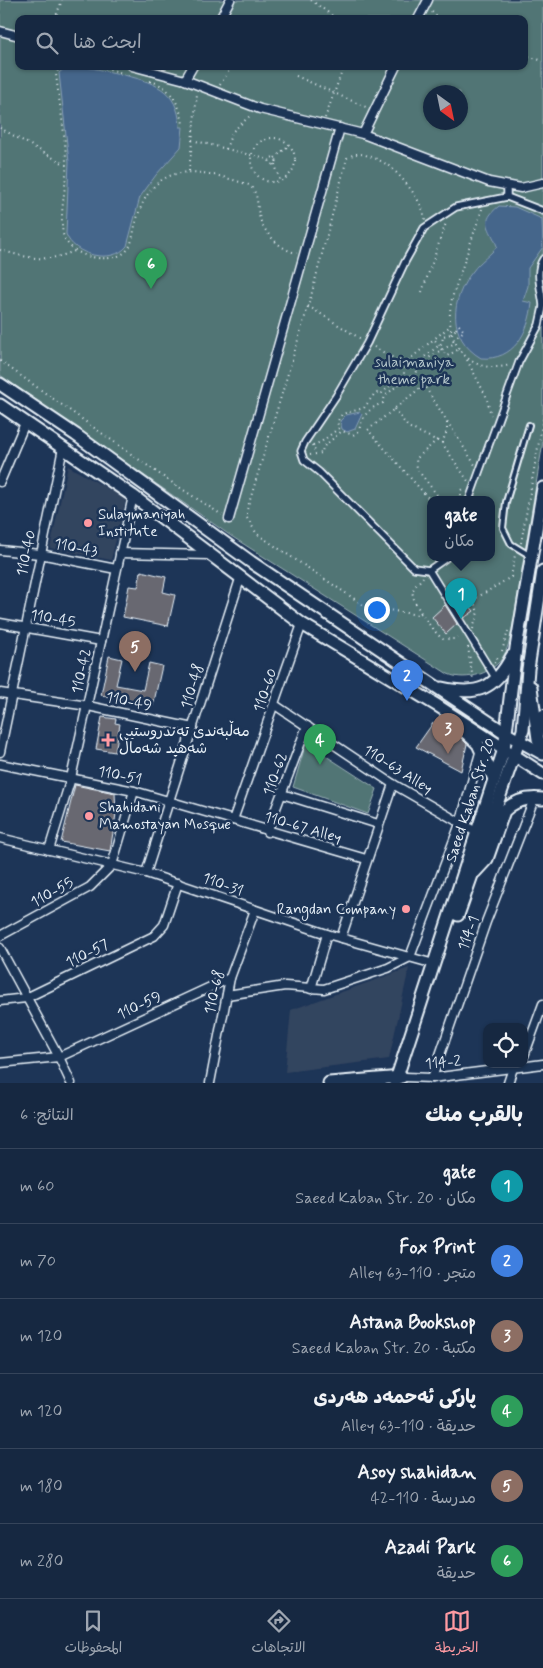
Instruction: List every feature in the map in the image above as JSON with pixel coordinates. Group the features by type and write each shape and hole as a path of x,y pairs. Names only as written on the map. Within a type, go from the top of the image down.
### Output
{"main road":[{"path":"0,384 76,435 251,562 507,734 543,754"},
{"path":"13,393 2,406 133,496 302,624 438,706 543,774"},
{"name":"Saeed Kaban Str. 20","path":"400,1080 434,964 504,749 516,648 543,488"},
{"name":"Saeed Kaban Str. 20","path":"400,1080 470,877 520,741 523,730 528,670 543,571"},
{"path":"435,686 462,692 484,688 504,670 516,648"},
{"path":"528,670 540,743"},
{"path":"438,706 481,749 494,779"},
{"path":"470,877 487,859 504,811 515,802 539,799"},
{"path":"330,1083 400,1080"}],"street":[{"path":"222,15 230,0"},
{"path":"420,15 428,0"},
{"path":"0,31 15,35"},
{"path":"147,70 185,80 260,109 363,134 489,182 521,188 543,183"},
{"path":"185,80 191,70"},
{"path":"363,134 394,70"},
{"path":"229,519 340,128"},
{"path":"506,197 507,186"},
{"path":"442,561 429,570 414,568 382,534 304,460 301,451 307,438 336,396 367,343 424,228 456,207 506,197 543,211"},
{"path":"471,496 519,362 532,340 543,306 538,275 539,266 543,259"},
{"path":"0,482 25,423"},
{"name":"110-40","path":"0,752 63,448"},
{"name":"110-42","path":"49,850 71,778 133,496"},
{"name":"110-43","path":"0,550 40,554 116,569"},
{"path":"120,553 209,555"},
{"path":"429,570 496,679"},
{"name":"110-48","path":"146,873 240,578"},
{"name":"110-45","path":"0,623 101,641"},
{"name":"110-60","path":"233,820 302,624"},
{"name":"110-49","path":"0,693 88,706 193,728"},
{"name":"110-63 Alley","path":"275,705 393,784 476,832"},
{"path":"540,743 543,714"},
{"name":"110-62","path":"267,832 307,726"},
{"path":"226,995 285,986 311,989 328,988 388,968 410,957 460,824 481,749"},
{"name":"110-51","path":"0,764 134,791 233,820"},
{"path":"341,938 393,784"},
{"path":"112,866 134,791"},
{"path":"282,794 378,824"},
{"name":"114-1","path":"432,1078 486,922 539,799"},
{"name":"110-67 Alley","path":"233,820 267,832 366,860"},
{"name":"110-31","path":"0,838 178,882 326,934 434,964"},
{"name":"110-55","path":"0,936 90,887 112,866"},
{"name":"110-57","path":"0,1002 26,998 160,932 178,882"},
{"name":"110-68","path":"210,1083 230,978 255,910"},
{"path":"311,989 326,934"},
{"path":"0,948 71,1083"},
{"name":"110-59","path":"0,1063 59,1057 230,978"},
{"path":"528,1045 543,1004"},
{"name":"114-2","path":"528,1065 543,1064"},
{"name":"114-2","path":"400,1080 432,1078 504,1068"},
{"path":"508,1083 517,1068"}],"lane":[{"path":"529,424 506,502 503,528 511,544 531,556"}],"path":[{"path":"56,15 62,0"},
{"path":"310,0 331,15"},
{"path":"528,56 543,61"},
{"path":"58,70 56,74 66,165 64,235 69,247 75,251 97,257 115,257 125,253 131,244 143,203 151,190 161,180 173,174 189,171 248,185 255,192 259,216 266,231 289,252 305,254"},
{"path":"116,70 135,76"},
{"path":"216,92 230,70"},
{"path":"323,124 343,70"},
{"path":"296,76 375,111"},
{"path":"143,78 155,82 170,93 178,102 183,124"},
{"path":"189,171 198,85"},
{"path":"226,148 230,135 237,126 260,109"},
{"path":"0,128 66,165"},
{"path":"267,139 277,139 288,144 294,154 295,164 291,174 280,181 266,181 258,176 252,167 252,156 258,145 267,139"},
{"path":"192,140 270,160 275,158 288,144"},
{"path":"421,613 418,615 365,606 257,534 247,518 247,510 308,306 346,158 355,154 361,154 386,164 418,198 425,210 424,228"},
{"path":"275,158 274,164 280,181"},
{"path":"270,160 271,164 274,164"},
{"path":"485,202 449,310 450,326 459,349 466,358 486,396 492,416"},
{"path":"422,292 450,211"},
{"path":"0,250 25,257 42,258 55,258 75,251"},
{"path":"308,306 404,364 450,326"},
{"path":"304,460 316,453 322,453 323,446 342,431 353,435 359,431 361,419 366,413 377,404 383,403 386,396 407,377 416,376 417,368 441,348 453,344 453,341 464,331 459,325 451,334 443,336 442,343 413,366 404,368 404,374 382,392 375,393 364,408 342,414 337,422 339,428 321,442 312,444"},
{"path":"434,339 439,345"},
{"path":"441,348 447,356 459,349"},
{"path":"466,358 482,366 501,367 519,362"},
{"path":"0,361 165,478 229,519"},
{"path":"427,496 368,430 424,385 480,473"},
{"path":"394,409 408,427 442,443 470,484 461,490 461,496"},
{"path":"442,443 447,430 447,421"},
{"path":"307,438 316,453"},
{"path":"437,440 416,459 417,468 438,496"},
{"path":"429,570 413,589 413,595 421,613 443,639 455,639 468,632 477,621 478,612 473,600 510,577 517,548"},
{"path":"468,632 473,691"}],"shaded area":[{"path":"62,70 102,70 153,84 169,95 178,114 180,127 183,127 181,147 156,175 140,197 127,246 120,252 112,255 93,255 84,252 70,241 66,234 69,162 59,73"},
{"path":"499,206 515,207 542,219 543,247 528,268 528,286 523,301 532,303 523,334 511,350 493,358 481,358 470,350 462,340 457,329 456,306 465,282 497,246 489,229 488,221 489,216"},
{"path":"360,412 362,414 355,429 347,432 342,429 340,421 346,415"},
{"name":"Sulaymaniyah Institute","path":"68,466 126,499 111,560 50,548"},
{"path":"409,968 389,1059 285,1072 291,1010"}],"green space":[{"name":"sulaimaniya theme park","path":"0,0 543,0 543,442 511,636 507,648 500,661 487,671 463,677 448,674 231,536 0,375"},
{"path":"306,743 377,789 368,814 293,787"}],"building":[{"path":"141,571 166,577 163,592 175,595 168,626 123,617 129,586 138,587"},
{"path":"459,594 474,611 464,618 453,599"},
{"path":"445,605 457,624 446,634 432,617"},
{"path":"109,656 122,659 116,685 143,690 149,663 162,666 153,706 101,695"},
{"name":"مەڵبەندی تەندروستیی شەهید شەماڵ","path":"102,717 116,719 115,723 120,724 115,752 96,749"},
{"path":"433,723 458,735 467,744 461,771 416,747"},
{"path":"75,785 115,793 116,814 110,851 61,842"}],"place":[{"name":"Azadi Park","path":"151,289"},
{"name":"Sulaymaniyah Institute","path":"88,523"},
{"name":"gate","path":"461,619"},
{"name":"Asoy shahidan","path":"135,672"},
{"name":"Fox Print","path":"407,701"},
{"name":"مەڵبەندی تەندروستیی شەهید شەماڵ","path":"108,740"},
{"name":"Astana Bookshop","path":"448,754"},
{"name":"پارکی ئەحمەد هەردی","path":"320,765"},
{"name":"Shahidani Mamostayan Mosque","path":"89,816"},
{"name":"Rangdan Company","path":"406,909"}]}
